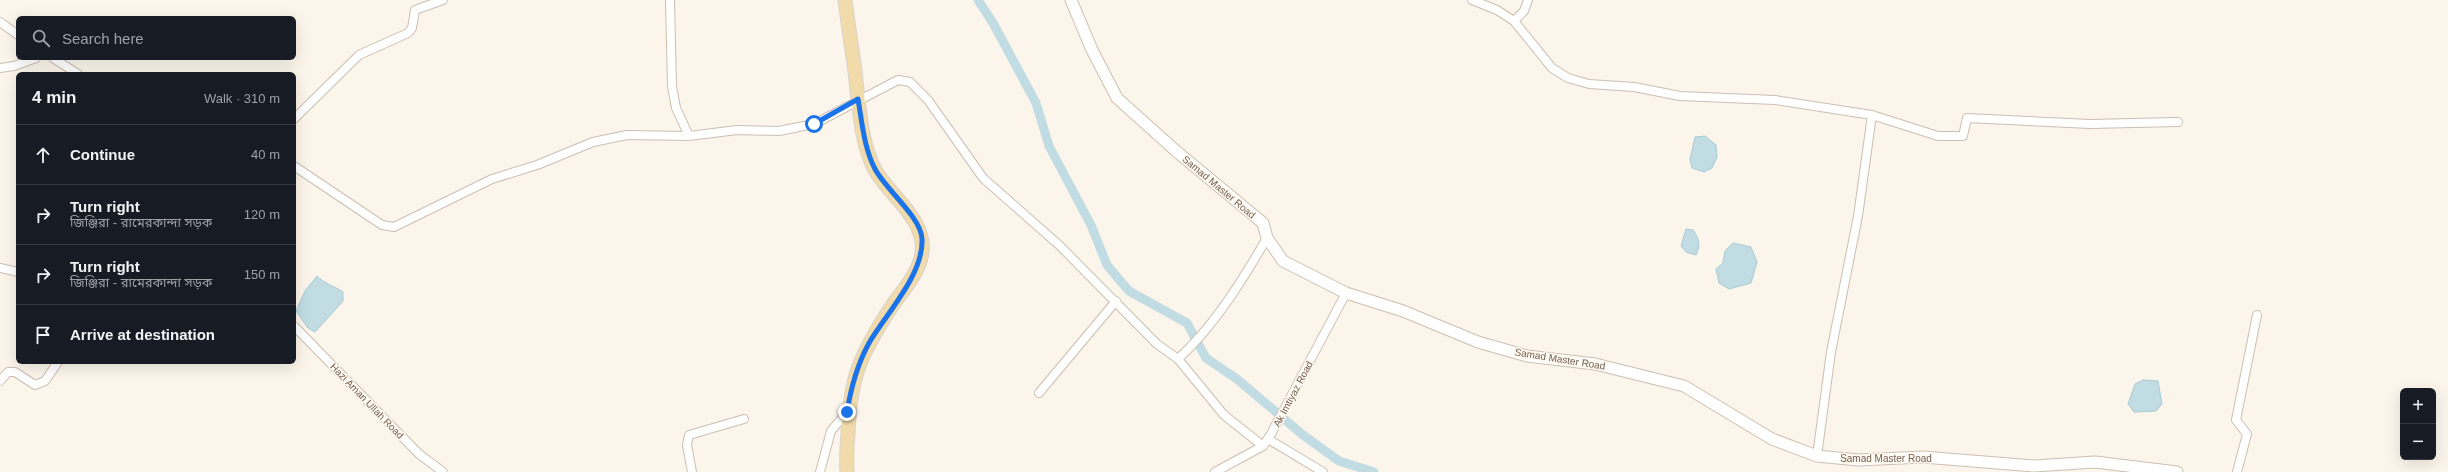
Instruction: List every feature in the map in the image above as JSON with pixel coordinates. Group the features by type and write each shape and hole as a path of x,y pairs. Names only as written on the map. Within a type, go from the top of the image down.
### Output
{"main road":[{"path":"845,0 858,99 869,155 876,170 917,225 922,238 922,253 914,275 868,344 854,377 847,412 846,450 848,472"}],"street":[{"path":"296,117 359,55 408,33 412,28 416,10 444,0"},
{"path":"670,0 672,86 676,108 689,136"},
{"name":"Samad Master Road","path":"1071,0 1092,50 1117,98 1176,151 1263,223 1267,238 1283,261 1346,293 1403,311 1478,342 1527,356 1595,364 1684,386 1772,438 1817,456 1858,460 1937,458 2034,466 2095,462 2177,472"},
{"path":"1472,0 1497,10 1514,21 1552,68 1568,78 1589,84 1634,88 1680,96 1775,100 1872,115 1938,136 1963,136 1967,118 2090,124 2178,122"},
{"path":"1514,21 1524,11 1528,0"},
{"path":"0,22 16,34"},
{"path":"0,68 14,66 30,60"},
{"path":"56,60 75,72"},
{"path":"296,167 382,224 394,227 492,179 593,142 627,134 689,136 737,130 779,131 814,124 858,99 898,80 910,82 928,100 984,178 1059,245 1151,338 1178,359 1224,415 1262,446"},
{"path":"1817,456 1831,352 1858,216 1872,115"},
{"path":"1178,359 1202,333 1246,275 1267,238"},
{"path":"0,268 16,272"},
{"name":"Ak Imtiyaz Road","path":"1215,472 1262,446 1270,437 1346,293"},
{"path":"1039,393 1116,301"},
{"path":"2237,472 2247,434 2236,420 2257,315"},
{"name":"Hazi Aman Ullah Road","path":"296,328 419,454 443,472"},
{"path":"0,381 8,372 15,372 35,385 45,381 57,364"},
{"path":"820,472 831,431 847,412"},
{"path":"692,472 686,445 689,435 744,419"},
{"path":"1270,437 1323,472"}],"water":[{"path":"1705,136 1716,145 1717,157 1712,168 1704,172 1692,168 1690,159 1695,137"},
{"path":"1686,229 1693,230 1697,236 1699,245 1696,255 1686,252 1681,246"},
{"path":"1733,243 1751,247 1757,262 1751,283 1729,289 1719,283 1716,269 1723,263 1725,251"},
{"path":"317,276 343,292 343,301 315,332 308,328 296,311 305,291"},
{"path":"2143,380 2158,381 2162,404 2156,411 2134,412 2128,404 2135,384"}],"waterway":[{"path":"978,0 993,23 1036,103 1049,146 1091,225 1107,265 1129,291 1187,323 1206,358 1237,379 1303,435 1339,461 1374,472"}],"route":[{"path":"814,124 858,99 869,155 876,170 917,225 922,238 922,253 914,275 889,310 868,344 854,377 847,412"}]}
